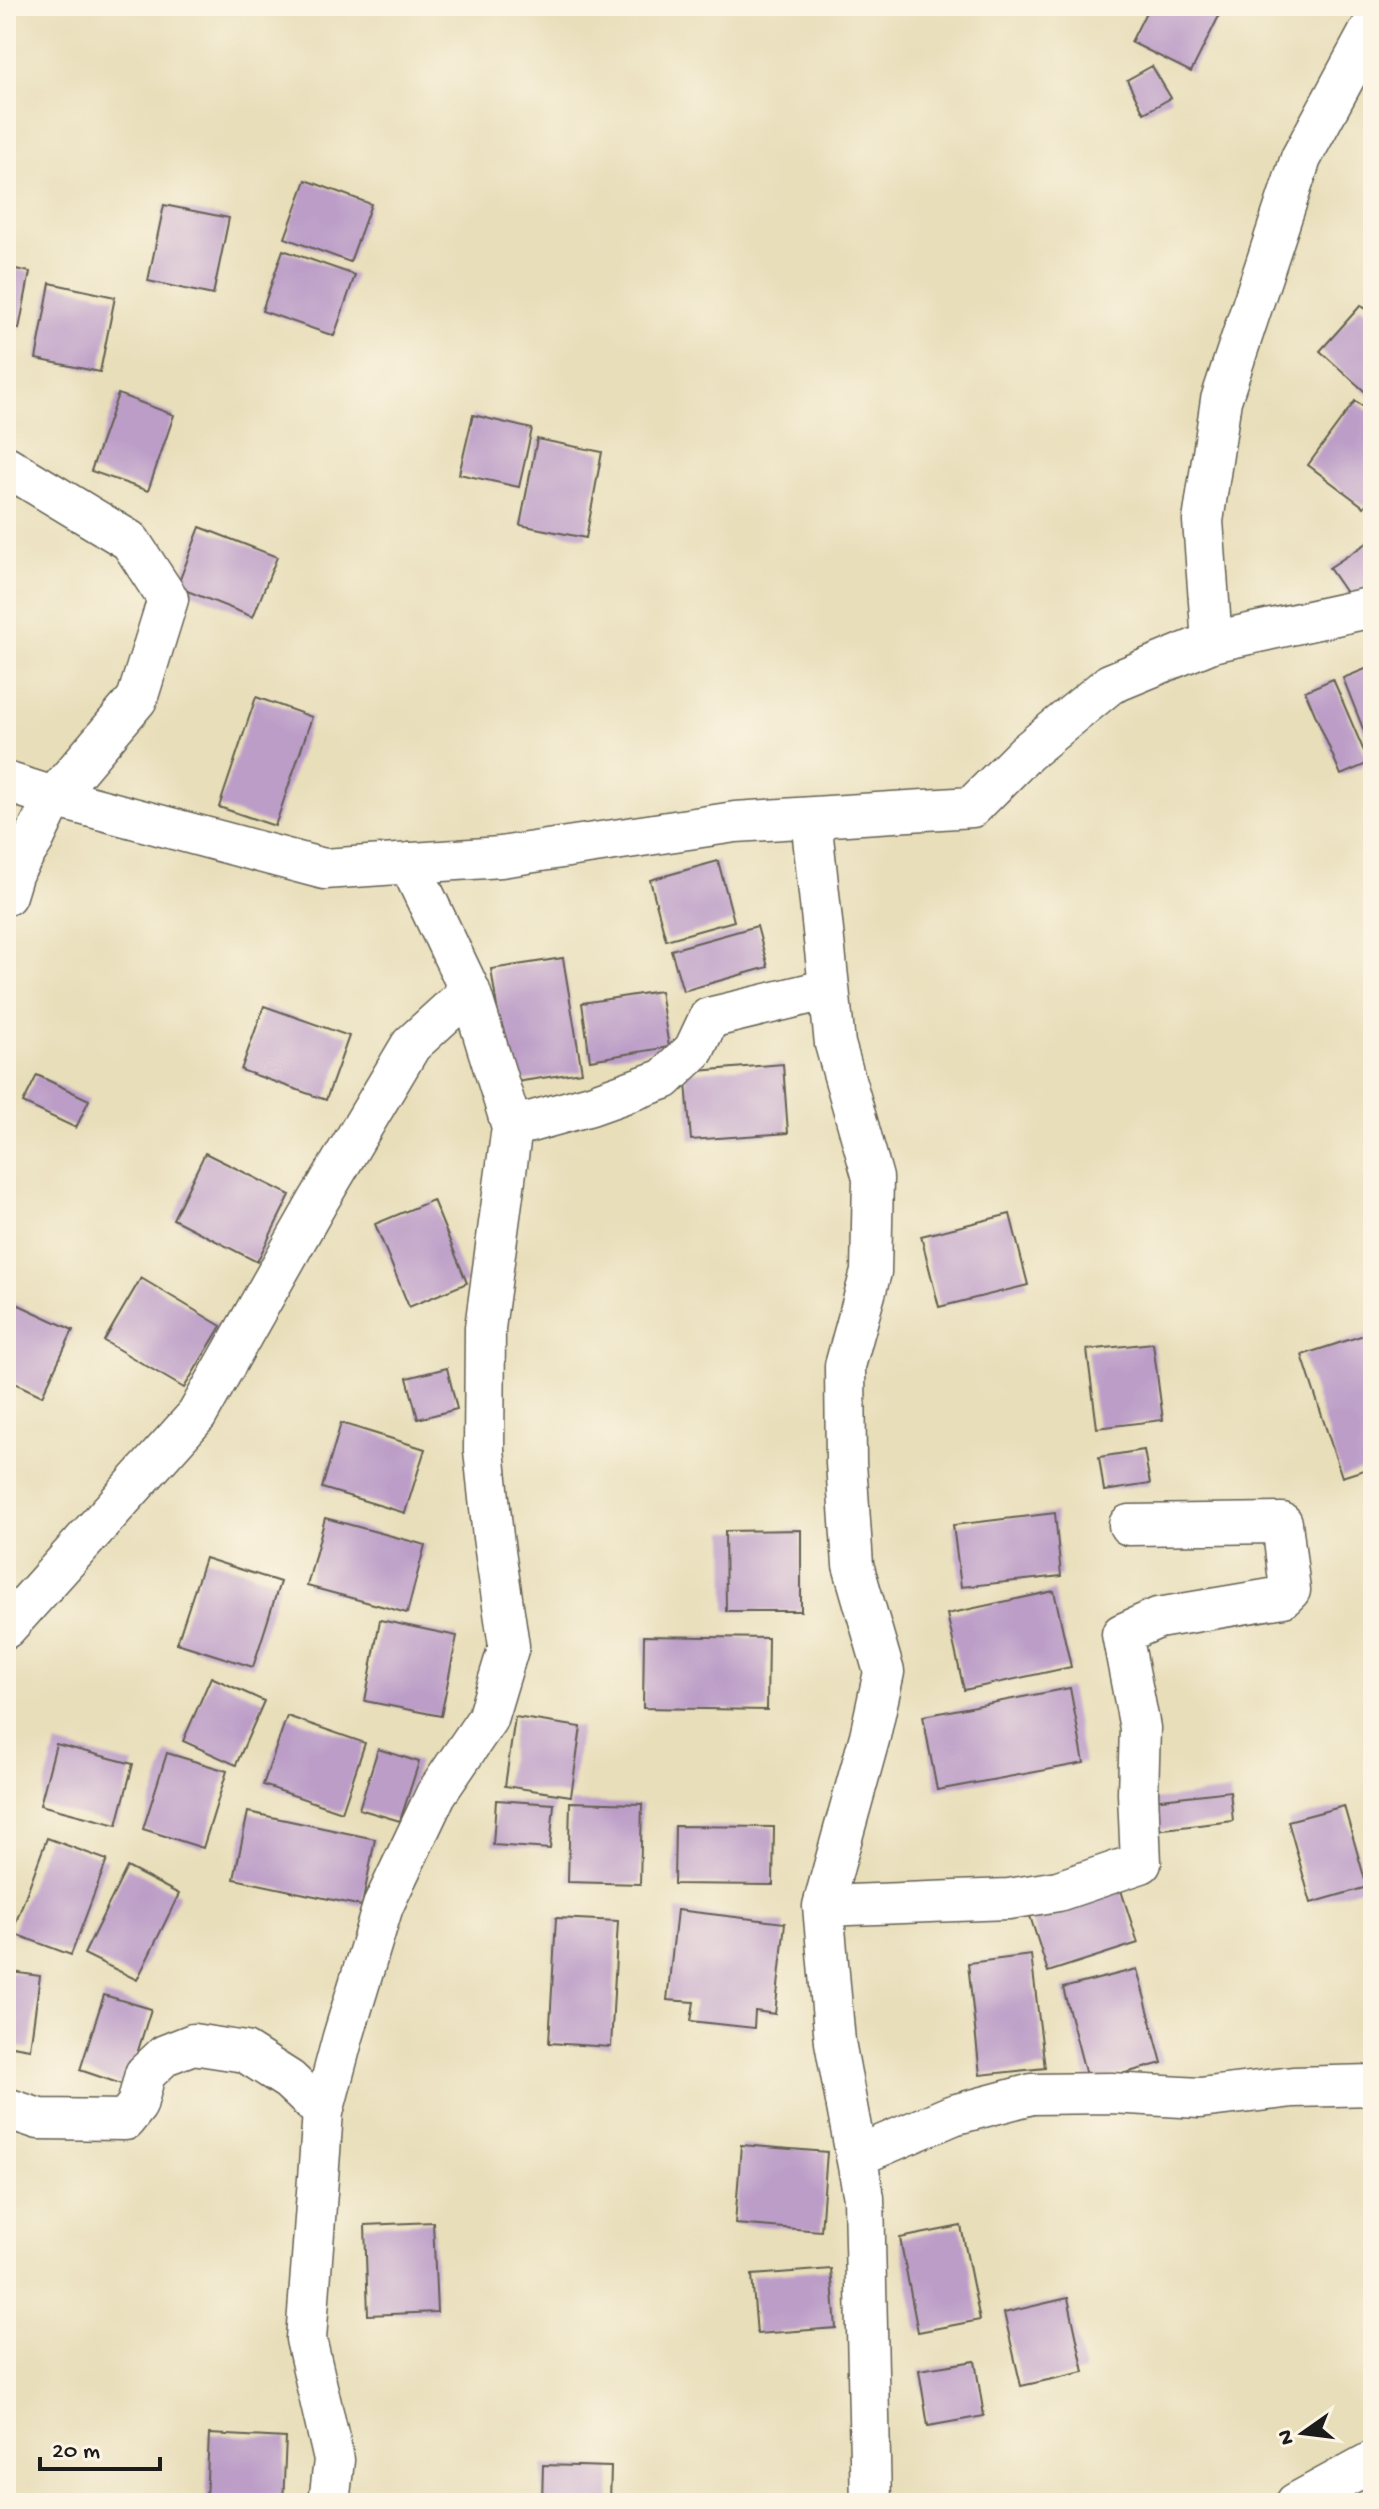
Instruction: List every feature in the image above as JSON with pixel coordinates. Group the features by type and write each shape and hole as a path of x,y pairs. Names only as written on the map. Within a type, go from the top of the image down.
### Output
{"street":[{"path":"1212,642 1203,521 1221,400 1301,158 1373,25"},
{"path":"6,466 130,541 168,599 137,699 54,797 34,839 13,872 6,895"},
{"path":"6,782 324,869 501,857 735,822 972,807 1026,753 1110,684 1212,642 1373,607"},
{"path":"811,818 835,1044 873,1178 871,1272 845,1366 846,1463 853,1565 884,1672 870,1736 823,1906 835,2042 864,2198 871,2503"},
{"path":"329,2503 334,2460 306,2339 323,2112 383,1906 436,1794 487,1719 509,1646 484,1450 485,1328 512,1127 470,991 409,863"},
{"path":"512,1127 591,1105 664,1079 694,1050 709,1018 829,989"},
{"path":"6,1628 197,1415 411,1045 470,991"},
{"path":"823,1906 1009,1899 1058,1891 1141,1863 1138,1793 1140,1728 1122,1634 1158,1618 1283,1597 1290,1590 1282,1523 1129,1525"},
{"path":"6,2108 39,2119 125,2120 137,2105 145,2074 165,2055 193,2044 245,2052 289,2080 323,2112"},
{"path":"857,2156 953,2115 1032,2094 1111,2093 1200,2098 1293,2087 1373,2085"},
{"path":"1296,2503 1373,2461"}],"building":[{"path":"1149,6 1224,6 1191,72 1131,42"},
{"path":"1152,66 1171,98 1144,113 1127,80"},
{"path":"306,180 371,204 350,262 285,238"},
{"path":"164,205 229,218 213,295 148,281"},
{"path":"283,250 355,275 334,336 262,311"},
{"path":"6,267 30,272 19,329 6,327"},
{"path":"50,283 115,297 100,372 36,359"},
{"path":"1361,305 1373,316 1373,399 1320,351"},
{"path":"118,394 174,415 148,491 91,471"},
{"path":"1355,401 1373,414 1373,494 1364,507 1308,465"},
{"path":"473,415 532,429 519,487 459,474"},
{"path":"537,439 602,452 586,538 520,525"},
{"path":"200,527 277,557 253,617 177,587"},
{"path":"1373,539 1373,601 1358,610 1329,568"},
{"path":"1373,666 1373,754 1343,678"},
{"path":"1333,679 1369,763 1341,775 1305,691"},
{"path":"256,697 312,717 275,826 219,807"},
{"path":"718,861 734,921 666,940 650,880"},
{"path":"757,926 768,967 683,991 671,950"},
{"path":"563,958 582,1072 509,1083 491,969"},
{"path":"660,991 669,1047 590,1060 582,1003"},
{"path":"264,1006 349,1036 326,1100 241,1070"},
{"path":"783,1064 788,1133 691,1140 685,1072"},
{"path":"37,1075 89,1100 76,1128 23,1103"},
{"path":"205,1153 290,1195 257,1262 173,1219"},
{"path":"433,1200 467,1283 409,1307 375,1224"},
{"path":"1010,1214 1028,1285 939,1307 921,1236"},
{"path":"141,1278 221,1326 184,1388 104,1341"},
{"path":"6,1299 73,1330 42,1396 6,1379"},
{"path":"1370,1333 1373,1342 1373,1467 1342,1477 1302,1355"},
{"path":"1153,1343 1163,1420 1097,1428 1087,1350"},
{"path":"447,1368 457,1409 418,1419 407,1378"},
{"path":"341,1423 425,1449 405,1513 322,1488"},
{"path":"1144,1450 1150,1484 1104,1491 1099,1457"},
{"path":"1055,1513 1061,1576 961,1587 953,1525"},
{"path":"325,1518 425,1545 407,1613 307,1586"},
{"path":"801,1530 801,1611 726,1611 725,1531"},
{"path":"205,1558 280,1582 253,1667 177,1643"},
{"path":"1054,1591 1071,1667 964,1690 947,1614"},
{"path":"380,1620 457,1636 441,1716 365,1701"},
{"path":"644,1636 768,1638 767,1710 643,1708"},
{"path":"211,1677 264,1701 236,1765 183,1741"},
{"path":"1070,1688 1084,1763 937,1790 923,1716"},
{"path":"287,1716 365,1743 342,1812 263,1785"},
{"path":"515,1717 581,1727 571,1796 505,1786"},
{"path":"56,1744 133,1764 117,1825 40,1805"},
{"path":"378,1749 419,1762 400,1821 359,1809"},
{"path":"167,1753 227,1771 203,1848 143,1829"},
{"path":"1230,1791 1233,1821 1156,1830 1153,1800"},
{"path":"496,1800 554,1804 550,1849 493,1845"},
{"path":"570,1802 642,1804 640,1884 568,1882"},
{"path":"1344,1806 1367,1887 1311,1903 1288,1821"},
{"path":"248,1812 375,1839 362,1906 234,1879"},
{"path":"675,1826 774,1827 773,1885 674,1884"},
{"path":"47,1838 107,1860 71,1955 12,1933"},
{"path":"127,1867 179,1894 137,1980 84,1954"},
{"path":"1119,1884 1138,1943 1048,1972 1029,1913"},
{"path":"677,1910 785,1923 775,2014 755,2011 754,2028 691,2021 694,2002 667,2000"},
{"path":"556,1918 618,1921 611,2047 549,2043"},
{"path":"1031,1955 1045,2068 980,2075 968,1963"},
{"path":"1137,1969 1162,2063 1088,2083 1063,1988"},
{"path":"6,1971 40,1976 30,2049 6,2045"},
{"path":"104,1995 151,2009 127,2086 80,2070"},
{"path":"741,2145 827,2152 821,2231 735,2224"},
{"path":"433,2222 437,2312 368,2315 365,2225"},
{"path":"961,2226 980,2320 918,2332 900,2238"},
{"path":"831,2269 836,2328 757,2334 752,2275"},
{"path":"1068,2298 1084,2372 1021,2386 1004,2313"},
{"path":"975,2361 984,2416 928,2426 919,2370"},
{"path":"209,2434 286,2438 283,2503 206,2501"},
{"path":"543,2465 611,2467 610,2503 542,2503"}]}
